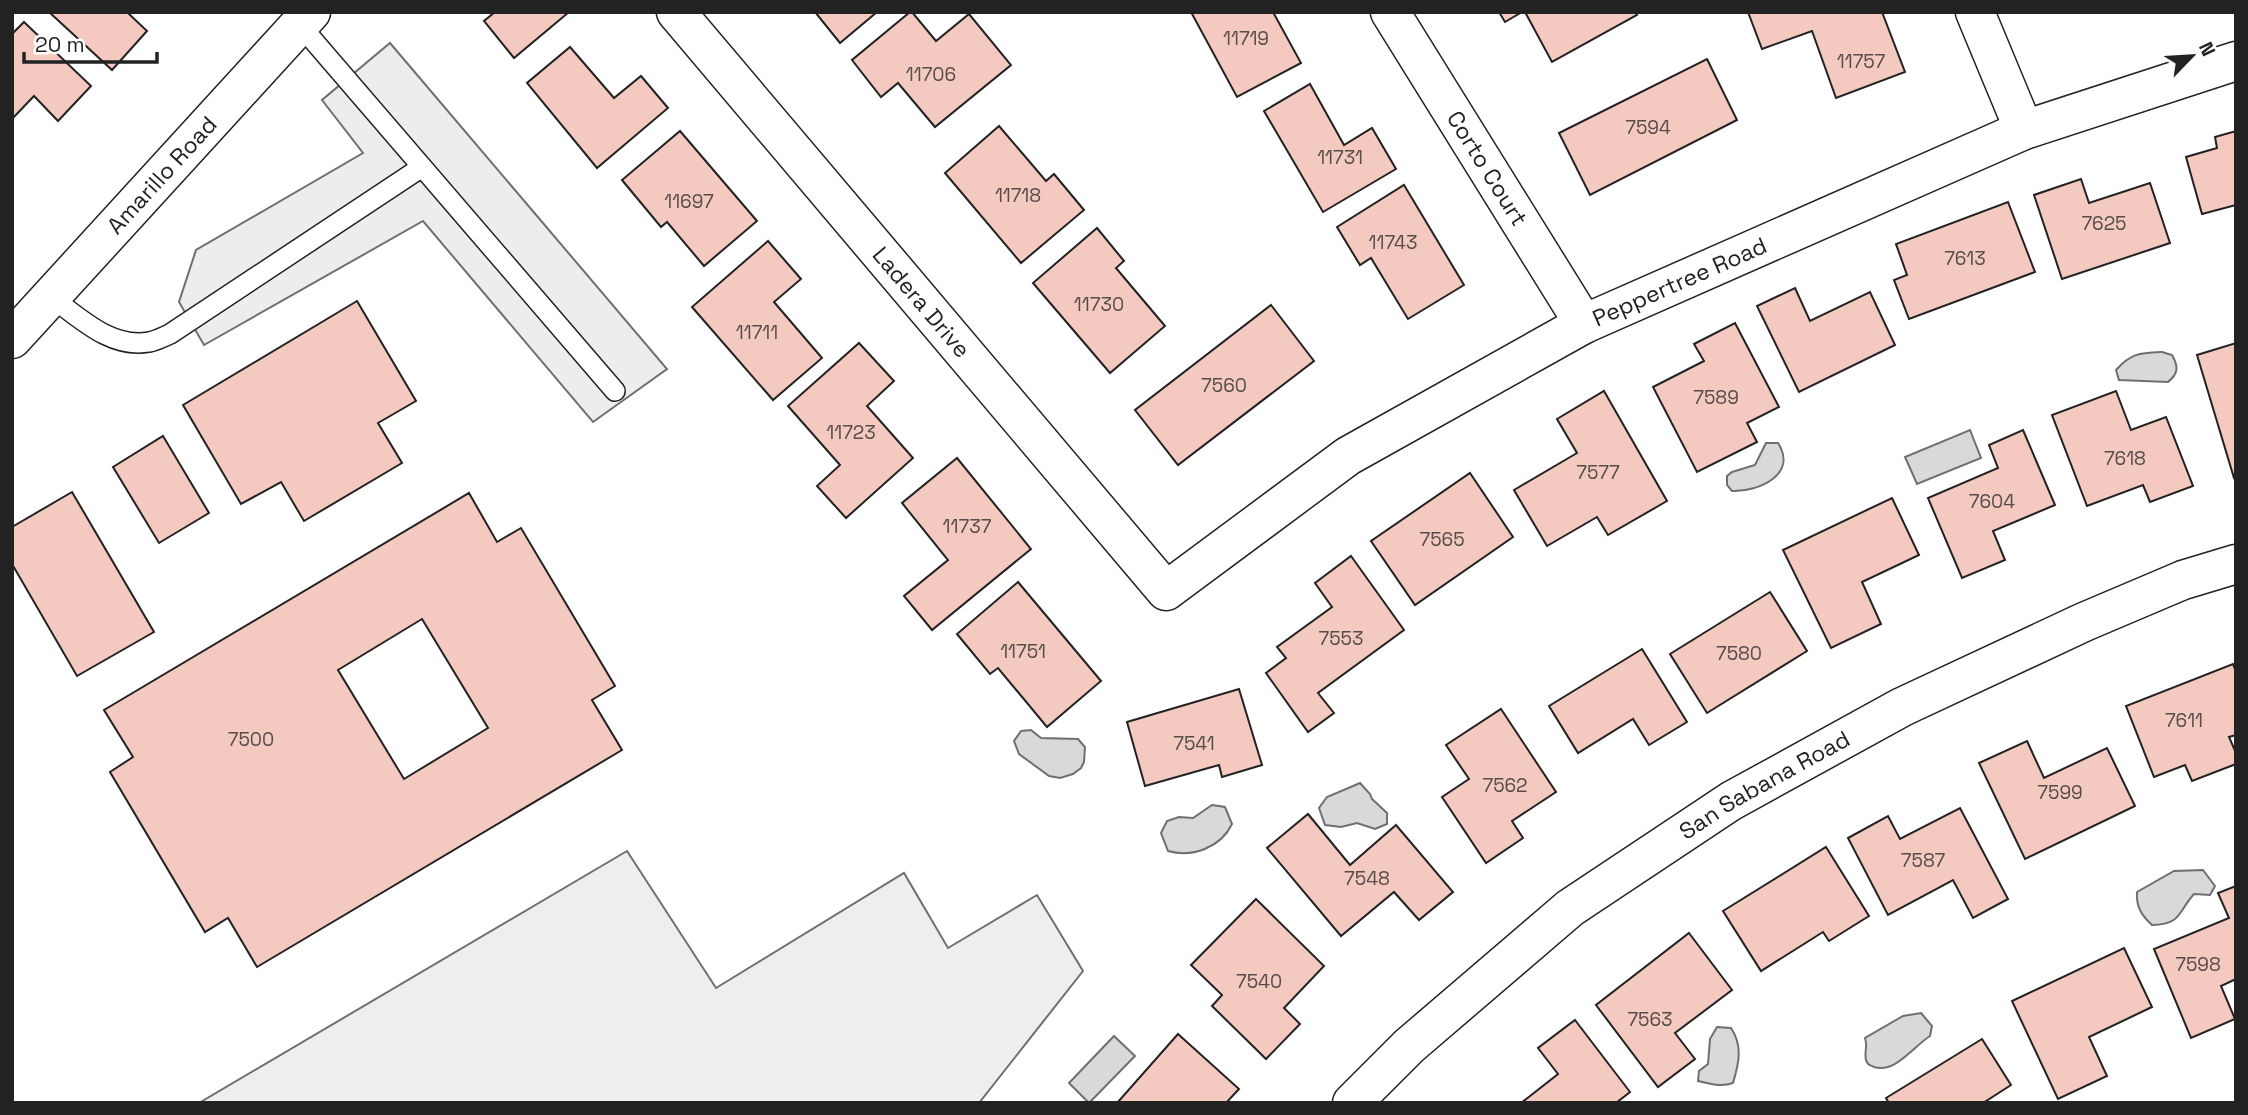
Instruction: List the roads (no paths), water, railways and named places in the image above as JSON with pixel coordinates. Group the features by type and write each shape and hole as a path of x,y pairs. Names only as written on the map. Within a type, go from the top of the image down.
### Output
{"street":[{"name":"Ladera Drive","path":"676,12 1166,591"},
{"name":"Corto Court","path":"1390,12 1584,324"},
{"path":"1975,12 2024,130"},
{"name":"Amarillo Road","path":"26,316 305,19"},
{"name":"Peppertree Road","path":"1166,591 1348,456 1584,324 2024,130 2236,61"},
{"name":"San Sabana Road","path":"1352,1103 1409,1046 1570,908 1731,801 1926,695 2183,580 2236,564"}],"lane":[{"path":"305,19 422,167 615,391"},
{"path":"26,316 128,343 150,342 170,334 422,167"}]}
